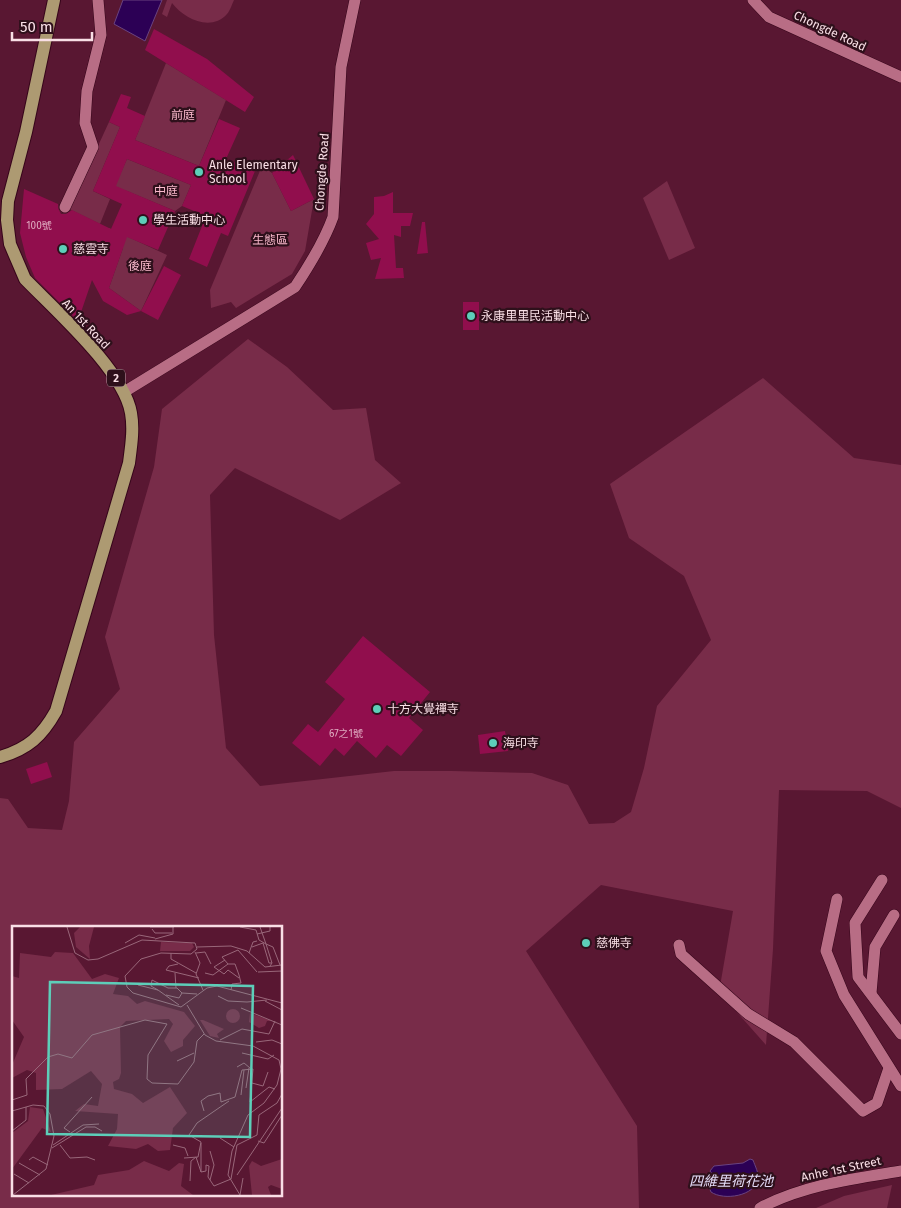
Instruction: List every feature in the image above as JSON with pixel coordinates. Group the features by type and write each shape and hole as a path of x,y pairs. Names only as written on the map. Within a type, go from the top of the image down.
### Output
{"main road":[{"name":"An 1st Road","path":"0,757 20,750 42,734 56,711 128,463 132,422 124,392 113,373 25,279 8,235 8,201 26,132 54,0"}],"street":[{"path":"64,207 93,147 85,122 87,91 101,34 98,0"},
{"name":"Chongde Road","path":"124,392 295,287 301,277 328,230 333,217 341,67 355,0"},
{"name":"Chongde Road","path":"754,0 769,17 901,77"},
{"path":"882,880 855,923 858,977 901,1034"},
{"path":"837,899 826,951 844,995 901,1086"},
{"path":"871,993 875,947 894,915"},
{"path":"679,945 681,954 748,1014 794,1042 863,1110 877,1103 889,1068"},
{"name":"Anhe 1st Street","path":"760,1208 786,1194 832,1182 901,1171"}],"green space":[{"path":"167,0 234,0 228,13 221,19 206,23 183,14 172,3 167,17 162,14"},
{"name":"前庭","path":"166,63 226,100 199,166 135,140"},
{"path":"109,122 120,127 93,191 110,199 100,224 69,209"},
{"name":"中庭","path":"127,159 191,185 182,206 175,211 127,191 114,188"},
{"name":"生態區","path":"262,166 272,173 291,211 314,199 305,251 292,274 236,308 231,302 211,308 210,290"},
{"path":"667,181 695,248 669,260 643,198"},
{"name":"後庭","path":"109,228 167,255 141,311 109,288 123,248 104,241"},
{"path":"248,339 287,367 333,410 366,408 375,460 401,483 340,520 235,468 210,495 214,635 226,748 260,786 394,771 532,773 568,785 589,824 614,823 631,812 644,768 657,706 711,640 684,576 629,538 610,484 763,378 854,458 901,465 901,808 867,791 779,790 773,949 766,1045 719,992 733,911 601,885 526,951 637,1126 639,1208 0,1208 0,798 8,799 28,828 62,830 69,801 74,742 120,689 105,637 154,467 162,409"},
{"path":"892,1185 887,1208 816,1208 844,1196"}],"water":[{"path":"123,0 162,0 145,41 114,24"},
{"name":"四維里荷花池","path":"750,1159 753,1160 757,1172 758,1179 756,1185 745,1193 738,1195 723,1196 711,1192 709,1187 715,1178 710,1171 714,1166 743,1163"}],"building":[{"path":"154,29 207,59 254,97 245,112 145,50"},
{"path":"121,94 131,97 127,108 145,116 135,140 199,166 219,119 240,128 226,159 255,171 228,236 221,233 207,267 189,259 206,216 182,206 191,185 127,159 116,186 175,211 158,250 127,237 109,288 141,311 127,315 103,301 92,280 78,321 35,278 26,257 20,233 24,189 58,204 61,214 66,214 72,210 111,229 122,204 93,191 120,127 109,122"},
{"path":"293,155 314,199 291,211 272,173"},
{"path":"393,192 393,213 413,213 410,226 401,226 401,237 394,235 396,268 403,268 404,278 375,279 381,258 371,260 366,243 379,239 366,224 374,214 374,197 384,196"},
{"path":"422,222 425,222 428,253 417,254"},
{"path":"164,266 181,275 158,320 141,311"},
{"name":"永康里里民活動中心","path":"463,302 479,302 479,330 463,330"},
{"name":"十方大覺禪寺","path":"363,636 430,692 409,718 423,730 401,756 387,745 376,758 357,741 344,756 335,748 320,766 292,743 308,724 318,732 345,699 325,682"},
{"name":"海印寺","path":"505,731 508,751 480,754 478,735"},
{"path":"47,762 52,777 31,784 26,769"}],"place":[{"name":"Anle Elementary School","path":"199,172"},
{"name":"學生活動中心","path":"143,220"},
{"name":"慈雲寺","path":"63,249"},
{"name":"永康里里民活動中心","path":"471,316"},
{"name":"十方大覺禪寺","path":"377,709"},
{"name":"海印寺","path":"493,743"},
{"name":"慈佛寺","path":"586,943"}]}
